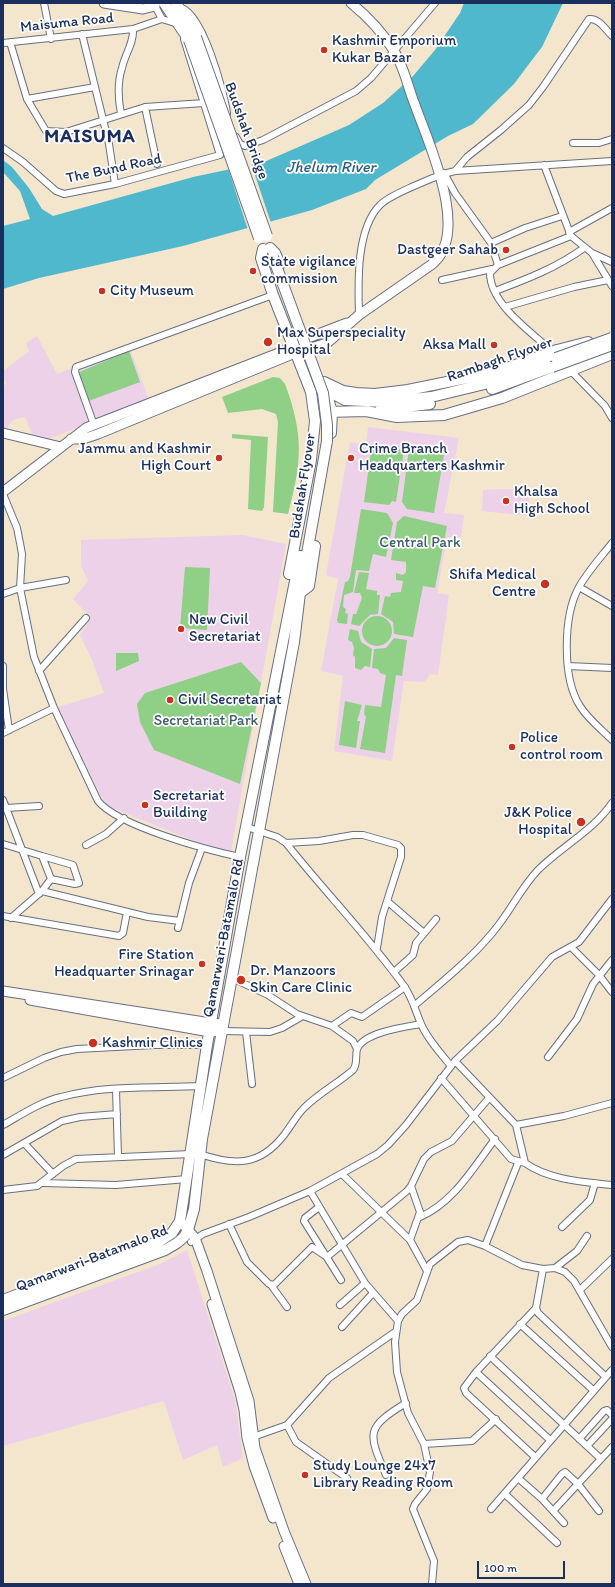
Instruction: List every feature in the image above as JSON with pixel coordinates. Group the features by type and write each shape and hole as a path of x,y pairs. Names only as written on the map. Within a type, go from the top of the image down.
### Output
{"main road":[{"path":"104,3 143,9 158,4 190,37"},
{"path":"3,493 79,432 94,425 279,353 294,349 311,349 327,343 359,315 432,266 440,256 446,246 448,221 441,174 395,52 364,13 351,3"},
{"path":"177,5 190,37"},
{"name":"Budshah Bridge","path":"190,37 268,253"},
{"path":"275,252 308,338 325,386 332,412 331,443 309,586 296,593 289,577 311,460 315,421 311,392 273,295 261,258 268,253 275,252"},
{"name":"Budshah Flyover","path":"268,253 323,393 327,425 327,441 296,593"},
{"path":"71,438 83,439 98,434 294,349 308,338 351,321"},
{"path":"375,394 474,378 496,372 552,351 588,342 612,333"},
{"name":"Rambagh Flyover","path":"325,386 345,400 385,402 449,394 493,382 612,338"},
{"name":"Rambagh Flyover","path":"366,411 405,408 494,389 612,345"},
{"path":"314,413 366,411 397,417 444,415 502,398 612,354"},
{"path":"325,386 343,391 416,399"},
{"path":"3,432 61,447"},
{"name":"Qamarwari-Batamalo Rd","path":"3,1310 165,1250 190,1236 194,1209 200,1086 240,857 296,593"},
{"name":"Qamarwari-Batamalo Rd","path":"3,1300 160,1240 172,1233 177,1225 187,1178 196,1154 232,978 294,642 296,593"},
{"path":"3,991 211,1028"},
{"path":"3,997 211,1028 222,1027"},
{"path":"177,1225 190,1236 234,1351 249,1401 253,1437 284,1531 306,1584"},
{"path":"190,1236 240,1392 244,1410 247,1438 254,1466 299,1584"}],"street":[{"path":"44,3 51,39"},
{"path":"177,5 186,9 194,18 213,60 234,134 240,144 245,146 263,140 356,91 372,78 435,3"},
{"path":"158,4 162,19 179,25"},
{"path":"454,171 467,157 529,105 543,87 587,20 590,18 595,20 612,36"},
{"name":"Maisuma Road","path":"3,43 133,29 162,19"},
{"name":"Maisuma Road","path":"122,114 119,101 119,81 122,67 132,43 133,29"},
{"path":"82,34 109,144 115,184"},
{"path":"10,42 27,99 46,131 66,132 145,107 204,102 184,39 190,37"},
{"path":"27,99 95,87"},
{"name":"The Bund Road","path":"3,148 62,194 71,194 115,184 220,155 204,102"},
{"path":"145,107 157,164"},
{"path":"573,143 599,143 612,139"},
{"path":"359,315 358,293 361,256 369,220 381,204 403,191 441,174 454,171 612,161"},
{"path":"544,165 570,234 584,248 612,262"},
{"path":"441,174 491,243 498,266"},
{"path":"442,280 492,269 570,234 612,208"},
{"path":"491,243 526,228 562,216"},
{"path":"495,291 545,272 563,263 584,248"},
{"path":"505,307 574,287 610,283 592,253"},
{"path":"492,269 490,276 495,291 512,316 552,351 605,406 612,418"},
{"path":"94,425 75,372 78,366 273,295"},
{"path":"3,493 17,528 22,554 20,588 30,644 54,708 98,801 107,810 152,831 202,848 240,857"},
{"path":"612,543 579,587 572,607 566,646 568,666 579,705 612,740"},
{"path":"3,594 20,588 66,580"},
{"path":"579,587 612,606"},
{"path":"39,671 86,618"},
{"path":"3,666 6,732 54,708"},
{"path":"568,666 612,668"},
{"path":"3,800 40,892"},
{"path":"415,1005 480,948 501,922 529,880 551,858 594,825 612,802"},
{"path":"6,808 39,806"},
{"path":"86,845 106,834 124,818"},
{"path":"246,827 277,837 286,843 298,859 377,948 405,987 415,1005 421,1024 428,1037 453,1064 516,1124 525,1164"},
{"path":"286,843 319,841 343,835 363,835 398,845 403,852 387,901 377,948"},
{"path":"3,844 73,865 79,883 75,884 51,879"},
{"path":"178,928 189,883 202,848"},
{"path":"42,856 51,879"},
{"path":"11,918 40,892 51,879"},
{"path":"40,892 127,912 180,921"},
{"path":"190,1236 229,1224 310,1191 342,1174 388,1145 406,1125 453,1064 498,1020 552,957 578,942 612,899"},
{"path":"387,901 424,933"},
{"path":"3,916 119,936 122,933 127,912"},
{"path":"394,972 413,955 416,942 436,919"},
{"path":"571,947 599,975 612,992"},
{"path":"548,1057 577,1019 599,975 612,960"},
{"path":"3,1190 30,1188 43,1183 70,1161 76,1159 118,1156 196,1154 228,1162 252,1160 272,1149 309,1103 353,1070 357,1063 357,1049 353,1041 332,1026 301,1017 268,995 232,978"},
{"path":"332,1026 351,1013 362,1016 405,987"},
{"path":"222,1027 246,1032 270,1032 277,1031 301,1017"},
{"path":"357,1049 361,1044 375,1035 421,1024"},
{"path":"246,1032 252,1084"},
{"path":"3,1078 44,1058 60,1052 77,1049 154,1045 207,1045"},
{"path":"441,1078 474,1114 511,1159 558,1177 594,1184 612,1185"},
{"path":"3,1125 41,1104 60,1097 116,1090 200,1086"},
{"path":"116,1090 118,1156"},
{"path":"327,1257 411,1186 424,1159 431,1152 452,1141 489,1098"},
{"path":"516,1124 564,1116 612,1103"},
{"path":"3,1155 66,1120 80,1117 117,1114"},
{"path":"420,1217 433,1211 447,1200 495,1139"},
{"path":"24,1143 53,1174"},
{"path":"486,1246 518,1162"},
{"path":"342,1174 410,1240 427,1270"},
{"path":"43,1183 122,1185 187,1178"},
{"path":"562,1227 590,1200 594,1184"},
{"path":"410,1240 420,1217 419,1209 411,1186"},
{"path":"310,1191 365,1283 398,1321"},
{"path":"319,1207 305,1218 304,1221 342,1280"},
{"path":"229,1224 246,1262 271,1285 288,1307"},
{"path":"555,1268 577,1251 587,1236"},
{"path":"432,1584 434,1561 414,1509 415,1504 427,1489 430,1478 424,1444 411,1420 397,1372 395,1332 402,1314 417,1300 427,1270 435,1258 458,1242 468,1240 486,1246 516,1263 543,1269 555,1268 570,1276 610,1338 612,1347"},
{"path":"271,1285 276,1283 312,1247 327,1257"},
{"path":"580,1290 612,1259"},
{"path":"535,1457 465,1391 465,1385 490,1356 536,1308 543,1269"},
{"path":"340,1305 365,1283"},
{"path":"342,1328 374,1293"},
{"path":"536,1308 541,1318 606,1377"},
{"path":"520,1324 593,1390"},
{"path":"253,1437 288,1425 329,1378 395,1332"},
{"path":"490,1356 601,1459"},
{"path":"491,1509 563,1424 612,1370"},
{"path":"476,1372 550,1440"},
{"path":"386,1475 375,1449 373,1435 379,1421 383,1417 406,1403"},
{"path":"579,1439 604,1411 607,1410 612,1415"},
{"path":"424,1444 472,1441 496,1419"},
{"path":"587,1446 612,1419"},
{"path":"288,1425 296,1442 347,1478"},
{"path":"553,1511 612,1447"},
{"path":"542,1499 563,1473 567,1474 578,1484 599,1511"},
{"path":"518,1478 542,1499 564,1522"},
{"path":"505,1494 557,1543"}],"shaded area":[{"path":"37,336 57,374 129,346 149,400 46,440 32,434 25,417 13,420 7,428 3,428 3,386 6,384 3,378 3,371 29,351 26,343"},
{"path":"368,427 459,438 444,513 464,515 461,537 447,537 437,593 449,595 438,675 430,674 425,682 404,681 392,761 334,751 343,676 321,671 338,579 326,575 350,442 366,445"},
{"name":"Khalsa High School","path":"483,490 529,490 529,516 482,511"},
{"name":"Civil Secretariat","path":"243,535 286,544 231,851 224,853 108,806 101,796 58,707 104,693 92,660 80,635 91,618 73,599 88,581 81,566 81,540"},
{"path":"187,1250 235,1400 243,1458 223,1467 217,1445 183,1460 164,1401 3,1446 3,1321 160,1264"}],"green space":[{"path":"129,351 140,382 86,402 77,373"},
{"path":"273,377 280,378 285,384 291,402 298,434 299,449 296,479 288,514 273,512 278,422 276,414 262,409 228,413 222,397"},
{"path":"232,434 268,437 264,507 262,511 248,509 251,440 232,438"},
{"name":"Central Park","path":"372,444 404,450 396,502 392,501 389,505 364,502"},
{"name":"Central Park","path":"409,449 444,455 434,513 407,509 402,502"},
{"name":"Central Park","path":"361,509 387,513 393,523 386,557 373,554 369,571 356,570 353,592 344,595 343,607 346,609 345,613 348,614 347,624 338,623 337,620 345,582 348,581 350,577"},
{"name":"Central Park","path":"404,516 447,526 435,588 423,586 413,637 394,634 393,622 381,614 385,596 390,597 391,593 401,592 403,581 396,580 396,573 403,575 406,572 406,562 391,560 397,522"},
{"path":"185,567 210,568 207,630 180,628"},
{"name":"Central Park","path":"359,572 369,573 366,589 377,591 377,595 380,595 378,614 370,615 359,626 351,624 353,614 356,614 362,598 360,593 354,593"},
{"path":"377,616 388,620 392,631 388,642 377,646 366,642 362,631 366,620"},
{"path":"350,629 358,631 361,642 372,649 370,667 365,666 361,670 355,668 355,657 353,655 354,648 352,642 348,640"},
{"path":"394,638 407,640 402,676 396,675 385,753 360,749 366,717 364,714 365,705 381,707 386,675 380,673 378,669 372,668 374,649 386,648"},
{"path":"116,653 138,653 139,661 116,671"},
{"name":"Secretariat Park","path":"241,662 261,683 240,784 154,750 140,722 137,704 145,693"},
{"path":"345,701 362,705 357,721 360,721 356,748 339,745"}],"water":[{"name":"Jhelum River","path":"464,3 563,3 542,47 514,84 473,124 448,136 375,180 366,189 312,210 183,246 39,278 3,289 3,226 30,219 20,191 3,172 3,160 12,167 29,188 42,209 53,216 193,177 264,162 349,125 383,103 413,76 435,50 460,13"}],"pier":[{"path":"251,163 271,223 248,230 228,168"}],"place":[{"name":"Kashmir Emporium Kukar Bazar","path":"324,50"},
{"name":"Dastgeer Sahab","path":"506,250"},
{"name":"State vigilance commission","path":"253,271"},
{"name":"City Museum","path":"102,291"},
{"name":"Max Superspeciality Hospital","path":"268,342"},
{"name":"Aksa Mall","path":"494,345"},
{"name":"Jammu and Kashmir High Court","path":"219,458"},
{"name":"Crime Branch Headquarters Kashmir","path":"351,458"},
{"name":"Khalsa High School","path":"506,501"},
{"name":"Shifa Medical Centre","path":"545,584"},
{"name":"New Civil Secretariat","path":"181,629"},
{"name":"Civil Secretariat","path":"170,700"},
{"name":"Police control room","path":"512,747"},
{"name":"Secretariat Building","path":"145,805"},
{"name":"J&K Police Hospital","path":"581,822"},
{"name":"Fire Station Headquarter Srinagar","path":"202,964"},
{"name":"Dr. Manzoors Skin Care Clinic","path":"241,980"},
{"name":"Kashmir Clinics","path":"93,1043"},
{"name":"Study Lounge 24x7 Library Reading Room","path":"305,1475"}],"district":[{"name":"MAISUMA","path":"90,137"}]}
